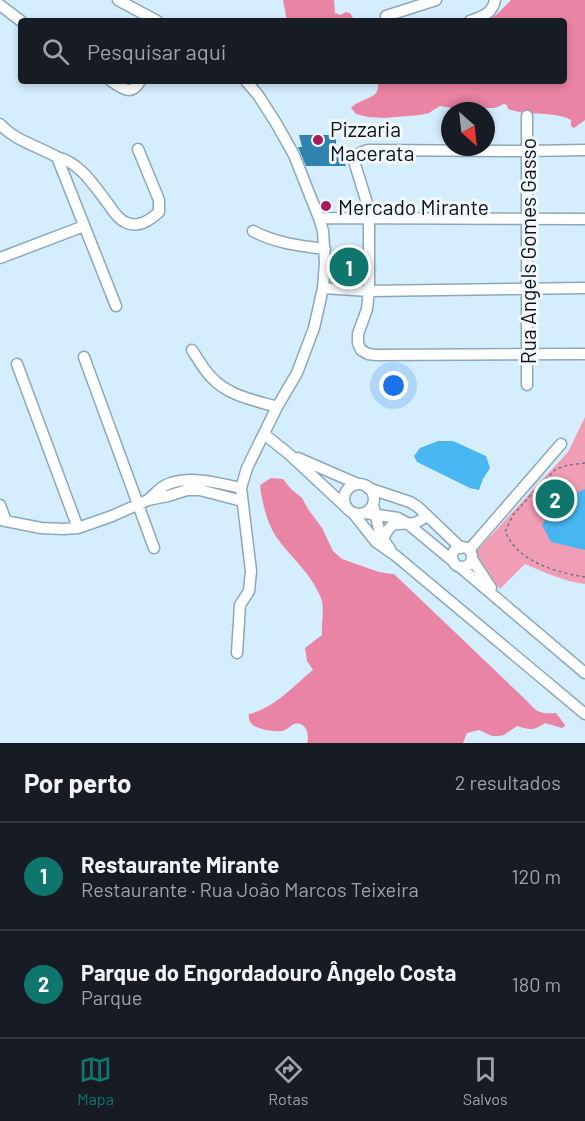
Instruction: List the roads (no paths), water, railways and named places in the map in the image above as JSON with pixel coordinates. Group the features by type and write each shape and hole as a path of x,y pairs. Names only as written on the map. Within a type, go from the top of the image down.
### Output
{"street":[{"path":"118,0 151,18"},
{"path":"386,16 436,0"},
{"path":"478,18 494,7 495,0"},
{"path":"0,5 18,19"},
{"path":"116,84 132,90 139,84"},
{"path":"237,653 240,605 249,591 251,571 241,488 247,468 277,407 297,373 314,328 323,288 325,263 320,218 294,155 258,94 249,84"},
{"name":"Rua Angels Gomes Gasso","path":"527,116 528,385"},
{"path":"0,124 19,139 68,160 86,175 125,223 138,225 150,220 159,212 159,200 138,149"},
{"path":"585,150 368,150 360,152 354,161 367,203 369,219 369,291 367,309 358,334 361,350 368,354 585,354"},
{"path":"57,157 116,306"},
{"path":"320,218 585,219"},
{"path":"0,258 84,226"},
{"path":"253,231 272,239 325,249"},
{"path":"323,288 369,291 585,288"},
{"path":"192,350 211,377 226,390 277,407"},
{"path":"84,357 144,502 154,548"},
{"path":"17,364 78,528"},
{"path":"264,435 289,454 350,511 376,542 396,556 585,714"},
{"path":"457,565 468,565 467,552 561,444"},
{"path":"289,454 363,486 410,502 467,552 498,599"},
{"path":"144,502 165,486 187,480 241,488"},
{"path":"396,556 383,539 371,510 374,497 372,492 363,486 353,486 345,494 344,499 350,511 359,514 371,510 407,523 585,673"},
{"path":"0,506 3,521 40,528 63,529 93,524 144,502 187,490 200,490 242,501"},
{"path":"383,539 391,526 398,523 415,523 427,516"},
{"path":"457,565 453,555 454,551 467,552"}],"water":[{"path":"438,441 453,441 486,456 490,468 479,490 470,488 417,462 414,456 420,448"},
{"path":"585,489 585,550 551,542 542,525 556,502"}],"place":[{"name":"Pizzaria Macerata","path":"318,140"},
{"name":"Mercado Mirante","path":"326,206"},
{"name":"Restaurante Mirante","path":"349,267"},
{"name":"Parque do Engordadouro Ângelo Costa","path":"555,499"}]}
